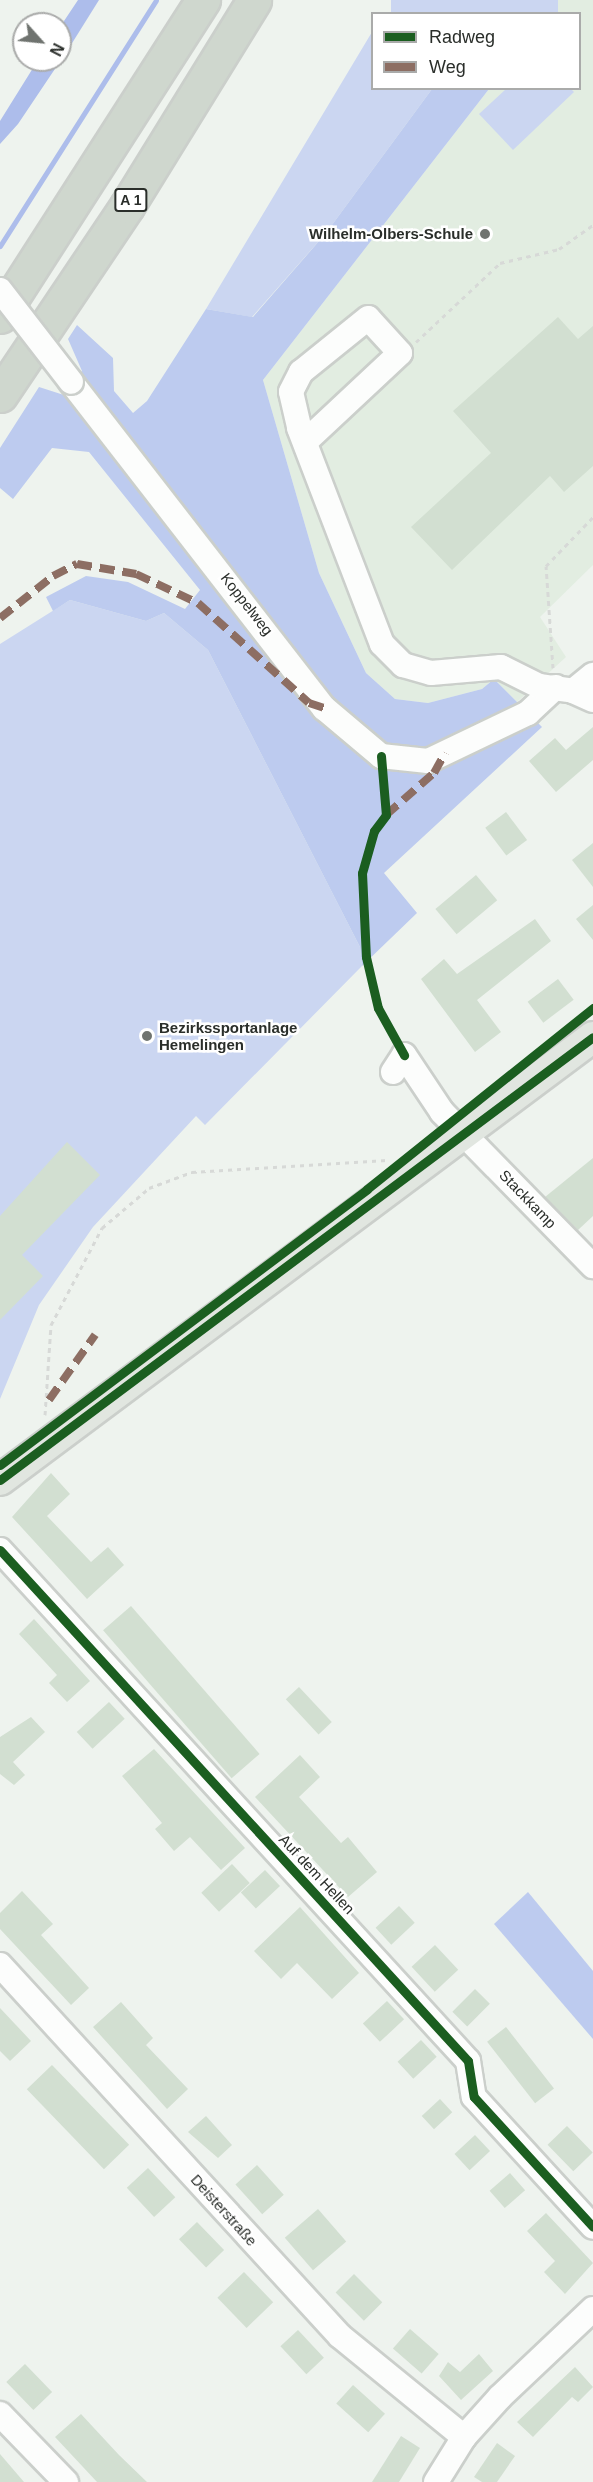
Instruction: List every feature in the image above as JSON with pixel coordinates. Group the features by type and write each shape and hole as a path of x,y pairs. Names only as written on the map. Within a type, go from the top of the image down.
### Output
{"highway":[{"path":"0,316 203,0"},
{"name":"A 1","path":"0,394 127,206 254,0"}],"main road":[{"path":"0,1480 36,1449 593,1037"}],"street":[{"name":"Koppelweg","path":"0,290 324,708 381,756 428,761 574,693 593,675"},
{"path":"304,442 400,353 368,318 301,372 291,393 304,442 382,644 402,665 431,673 501,667 539,686 574,693"},
{"name":"Stackkamp","path":"393,1072 404,1055 442,1112 593,1266"},
{"name":"Auf dem Hellen","path":"0,1550 468,2061 474,2097 593,2227"},
{"name":"Deisterstraße","path":"0,1965 340,2336 464,2437"},
{"path":"436,2482 464,2437 593,2309"},
{"path":"3,2424 66,2482"}],"path":[{"path":"400,353 500,263 559,249 593,225"},
{"path":"574,693 546,566 593,517"},
{"path":"36,1449 49,1400 51,1325 102,1228 149,1188 192,1172 404,1159 417,1166"}],"shaded area":[{"path":"78,0 99,0 72,43 72,12 70,12"},
{"path":"391,0 558,0 558,12 391,12"},
{"name":"Wilhelm-Olbers-Schule","path":"558,0 593,0 593,565 540,617 566,657 517,702 494,679 482,689 428,703 395,699 366,673 319,573 263,380 488,90 581,90 581,12 549,12"},
{"path":"371,34 371,90 431,90 326,233 252,317 206,309"},
{"path":"31,72 53,72 18,124 0,144 0,121"},
{"path":"431,90 488,90 263,380 319,573 366,673 395,699 428,703 482,689 494,679 542,727 384,873 417,913 362,966 360,947 208,650 164,613 146,621 70,600 53,611 46,597 86,576 128,582 185,609 200,590 89,452 52,448 13,499 0,488 0,448 39,387 67,396 82,371 68,339 77,325 113,358 114,391 133,413 147,401 206,309 253,317 326,233"},
{"path":"505,90 572,90 574,92 513,150 479,114"},
{"name":"Bezirkssportanlage Hemelingen","path":"70,600 146,621 164,613 208,650 360,947 362,966 205,1125 196,1116 93,1227 39,1305 0,1399 0,644"},
{"path":"528,1892 593,1971 593,2039 494,1924"}],"building":[{"path":"558,317 578,339 593,326 593,466 564,492 550,476 452,570 411,527 491,453 453,411"},
{"path":"593,727 593,760 556,792 529,761 555,738 566,750"},
{"path":"506,812 527,840 506,856 485,828"},
{"path":"593,843 593,887 572,860"},
{"path":"476,875 497,900 457,934 435,909"},
{"path":"593,905 593,940 576,919"},
{"path":"535,919 551,941 477,1000 501,1032 475,1052 421,979 444,959 457,974"},
{"path":"558,979 574,1000 543,1023 528,1002"},
{"path":"67,1142 100,1175 22,1255 43,1276 0,1320 0,1216"},
{"path":"593,1158 593,1216 578,1230 545,1197"},
{"path":"51,1473 70,1494 47,1516 91,1562 108,1547 124,1565 87,1599 12,1517"},
{"path":"131,1606 260,1754 232,1778 103,1630"},
{"path":"34,1619 90,1681 67,1702 49,1683 57,1675 19,1634"},
{"path":"299,1687 332,1722 319,1734 286,1699"},
{"path":"109,1702 125,1719 93,1749 77,1732"},
{"path":"31,1717 45,1732 13,1762 25,1775 14,1785 0,1774 0,1737"},
{"path":"154,1749 245,1848 221,1870 190,1837 174,1851 155,1829 162,1823 122,1776"},
{"path":"300,1755 320,1777 299,1797 341,1843 348,1837 377,1872 348,1897 255,1797"},
{"path":"232,1864 250,1883 219,1912 201,1893"},
{"path":"265,1870 280,1886 256,1909 241,1893"},
{"path":"22,1891 53,1924 41,1935 89,1988 71,2005 0,1929 0,1913"},
{"path":"399,1906 415,1923 391,1945 376,1928"},
{"path":"300,1907 359,1973 332,1999 297,1963 281,1979 254,1951"},
{"path":"435,1945 458,1970 435,1992 412,1967"},
{"path":"475,1989 490,2004 467,2026 452,2012"},
{"path":"387,2001 404,2019 380,2042 363,2024"},
{"path":"121,2002 153,2038 146,2045 188,2089 167,2109 93,2027"},
{"path":"0,2008 31,2041 10,2061 0,2051"},
{"path":"506,2027 554,2088 535,2103 487,2042"},
{"path":"421,2040 437,2057 413,2079 398,2062"},
{"path":"52,2065 129,2145 104,2169 27,2089"},
{"path":"440,2099 452,2112 434,2129 422,2116"},
{"path":"206,2116 232,2145 218,2158 188,2132"},
{"path":"567,2126 593,2153 573,2171 548,2145"},
{"path":"475,2135 490,2151 470,2170 455,2154"},
{"path":"257,2165 284,2195 262,2214 235,2184"},
{"path":"148,2168 175,2197 154,2217 127,2188"},
{"path":"510,2173 525,2190 505,2208 490,2191"},
{"path":"318,2209 346,2241 313,2270 285,2238"},
{"path":"546,2213 593,2263 565,2294 544,2272 555,2261 527,2231"},
{"path":"197,2222 224,2250 206,2267 179,2239"},
{"path":"244,2272 273,2302 247,2328 217,2298"},
{"path":"354,2274 382,2302 364,2321 336,2292"},
{"path":"410,2329 439,2354 422,2374 393,2349"},
{"path":"298,2330 324,2358 306,2374 280,2346"},
{"path":"479,2354 493,2371 461,2400 439,2376 448,2362 460,2372"},
{"path":"25,2364 52,2392 33,2410 6,2382"},
{"path":"575,2367 593,2387 578,2402 572,2397 533,2437 517,2422"},
{"path":"353,2385 385,2414 368,2432 336,2404"},
{"path":"81,2414 147,2482 97,2482 55,2437"},
{"path":"401,2436 420,2448 399,2482 372,2482"},
{"path":"497,2443 515,2456 497,2482 482,2482 474,2477"},
{"path":"0,2454 24,2482 0,2482"}],"waterway":[{"path":"0,246 156,0"}],"marked path":[{"path":"0,618 53,576 77,564 136,574 198,603 309,703 324,708"},
{"path":"386,815 434,773 445,753"},
{"path":"49,1400 95,1335"}],"cycle path":[{"path":"381,756 386,815 374,831 362,873 366,957 378,1008 404,1055"},
{"path":"0,1465 367,1189 593,1008"},
{"path":"0,1480 593,1037"},
{"path":"0,1550 468,2061 474,2097 593,2227"}],"place":[{"name":"Wilhelm-Olbers-Schule","path":"485,234"},
{"name":"Bezirkssportanlage Hemelingen","path":"147,1036"}]}
